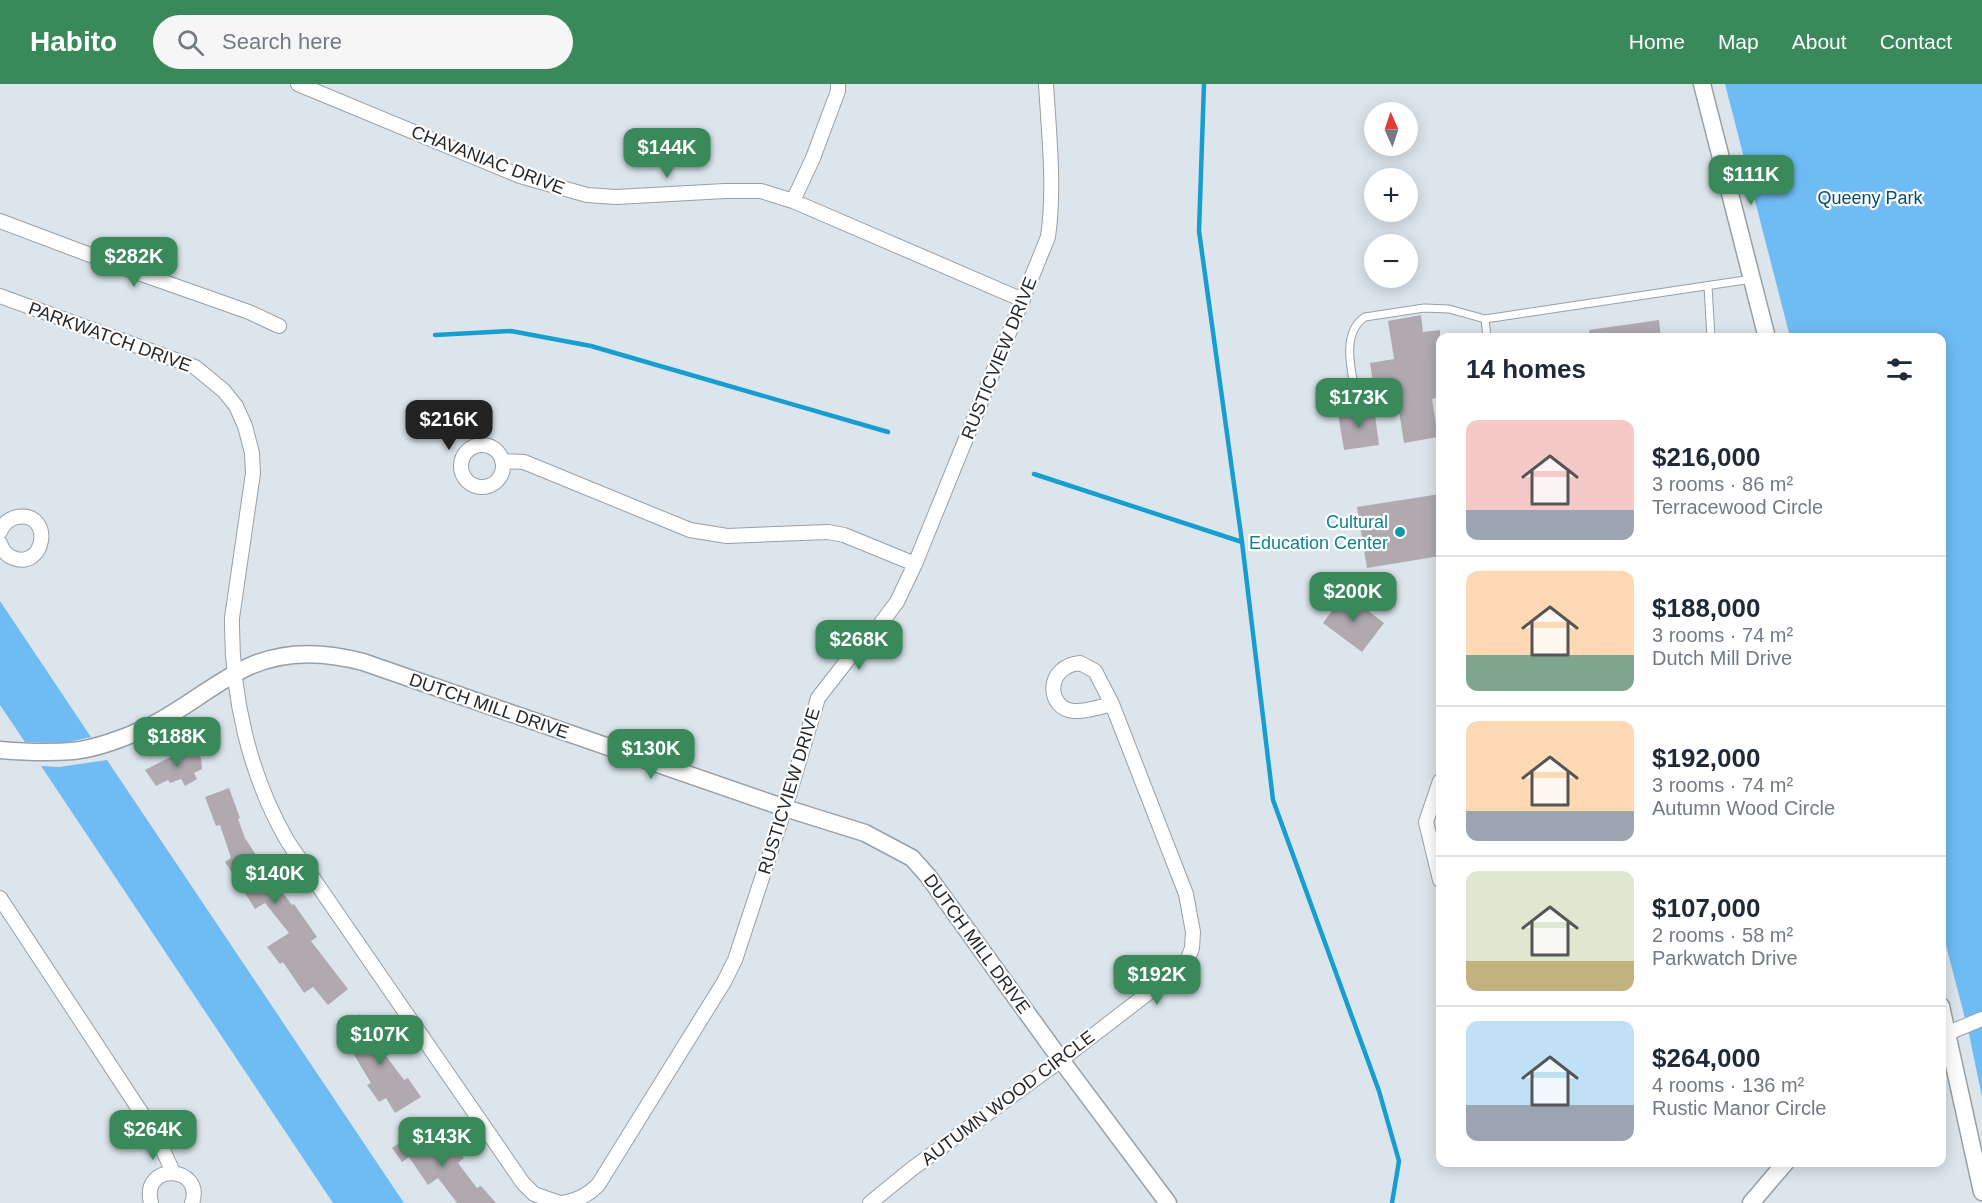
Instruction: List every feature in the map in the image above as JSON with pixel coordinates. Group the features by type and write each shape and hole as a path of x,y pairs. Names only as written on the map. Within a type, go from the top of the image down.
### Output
{"street":[{"name":"CHAVANIAC DRIVE","path":"298,84 555,188 587,195 616,197 725,190 761,191 793,201 1023,300"},
{"path":"793,201 813,158 838,90 838,84"},
{"name":"RUSTICVIEW DRIVE","path":"561,1203 576,1201 598,1185 724,982 735,960 818,698 897,602 915,564 1048,237 1052,212 1046,84"},
{"path":"1702,84 1766,333"},
{"path":"0,221 249,312 279,326"},
{"name":"PARKWATCH DRIVE","path":"0,297 195,367 224,391 236,406 245,426 252,453 253,473 232,618 235,675 250,754 274,818 288,842 523,1183 534,1194 561,1203"},
{"path":"502,461 525,462 690,530 727,536 828,532 915,564"},
{"path":"0,543 6,553 12,557 26,558 38,551 42,538 38,525 26,517 13,518 1,528"},
{"name":"DUTCH MILL DRIVE","path":"0,750 75,751 121,738 144,729 249,667 269,659 309,654 333,654 363,662 785,808 865,833 912,858 928,876 1168,1203"},
{"name":"AUTUMN WOOD CIRCLE","path":"870,1203 905,1174 1061,1060 1186,964 1192,948 1193,932 1186,894 1112,704"},
{"path":"1436,791 1426,822 1436,863"},
{"path":"0,898 156,1135 172,1173"},
{"path":"1946,1033 1982,1019"},
{"path":"1946,1042 1982,1192"},
{"path":"1751,1203 1782,1167"},
{"path":"151,1203 149,1195 154,1181 165,1173 186,1178 194,1191 192,1203"}],"lane":[{"path":"1357,401 1349,352 1353,329 1358,321 1365,317 1424,308 1449,309 1485,319 1752,279"},
{"path":"1707,286 1711,333"},
{"path":"1485,319 1486,333"}],"green space":[{"name":"Queeny Park","path":"1725,84 1982,84 1982,1097 1969,1034 1946,945 1946,333 1789,333"},
{"path":"0,601 91,737 65,743 25,742 0,705"},
{"path":"107,760 404,1203 333,1203 41,766 59,767"}],"building":[{"path":"1421,315 1423,332 1440,330 1440,333 1436,333 1436,398 1432,399 1436,437 1404,443 1398,405 1377,408 1370,363 1394,359 1388,321"},
{"path":"1659,320 1660,333 1589,333 1589,330"},
{"path":"1374,408 1379,445 1344,450 1338,414"},
{"name":"Cultural Education Center","path":"1436,495 1436,557 1367,568 1357,507"},
{"path":"1345,593 1384,623 1362,652 1323,623"},
{"path":"192,746 201,758 202,769 194,773 197,779 185,786 181,779 170,783 168,780 156,786 145,770"},
{"path":"229,788 245,838 258,858 261,856 276,877 273,880 292,905 294,904 317,937 311,941 348,989 328,1005 313,987 304,993 283,962 280,964 267,947 289,933 265,903 255,909 225,862 231,858 220,825 216,826 205,797"},
{"path":"360,1014 368,1025 370,1024 388,1042 392,1052 386,1056 404,1080 408,1078 421,1097 395,1113 386,1098 379,1102 367,1085 371,1083 345,1040 356,1034 349,1022"},
{"path":"417,1131 431,1149 448,1136 464,1158 458,1163 477,1188 481,1186 496,1203 457,1203 438,1178 428,1185 409,1157 402,1162 392,1148"}],"waterway":[{"path":"1204,84 1199,231 1242,542 1273,800 1379,1091 1399,1161 1392,1203"},
{"path":"435,335 511,331 591,346 888,432"},
{"path":"1034,474 1242,542"}],"place":[{"name":"Cultural Education Center","path":"1400,532"}]}
